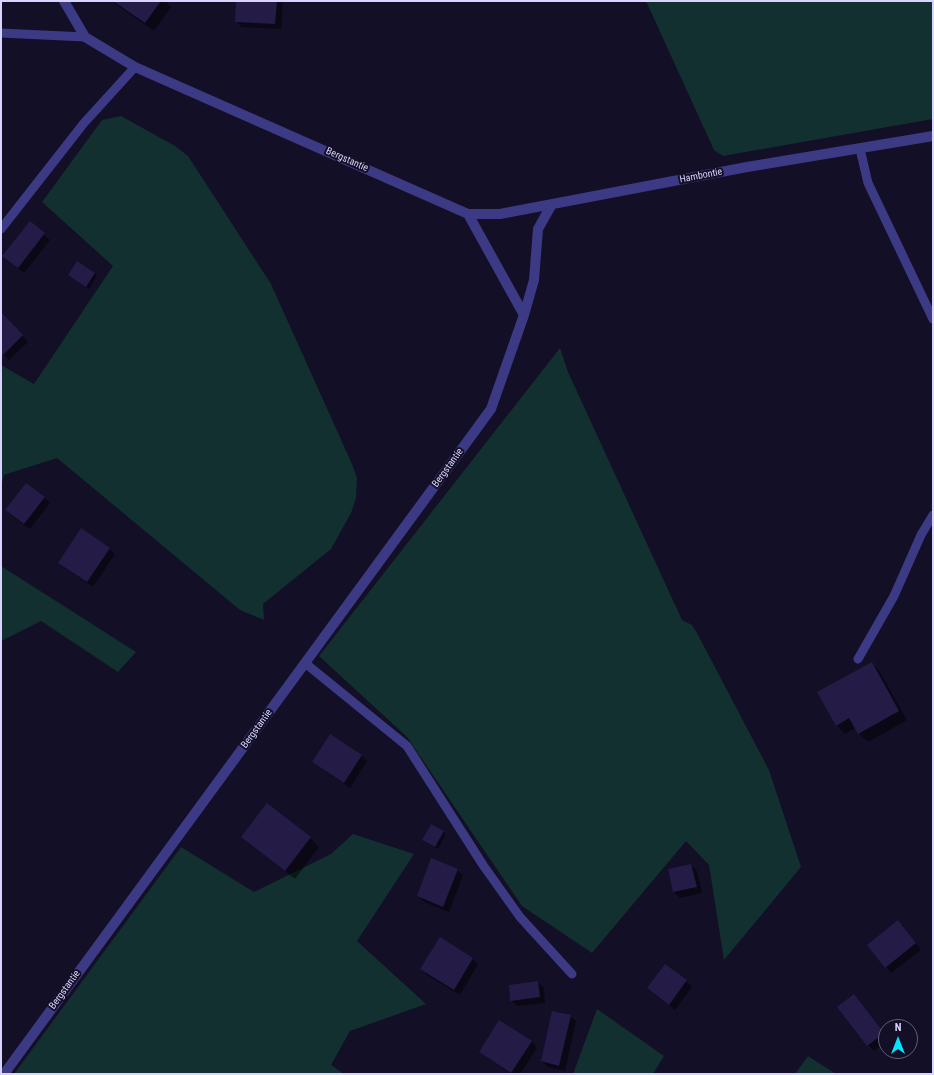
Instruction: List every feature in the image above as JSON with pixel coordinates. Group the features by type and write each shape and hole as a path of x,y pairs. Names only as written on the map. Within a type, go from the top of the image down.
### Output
{"street":[{"name":"Bergstantie","path":"64,1 85,37 135,67 468,214"},
{"name":"Hambontie","path":"468,214 500,214 747,167 933,136"},
{"name":"Bergstantie","path":"4,1074 491,409 524,315 534,280 538,229 552,204"},
{"path":"468,214 524,315"}],"lane":[{"path":"1,33 85,37"},
{"path":"1,229 84,123 135,67"},
{"path":"860,149 868,184 933,319"},
{"path":"858,659 894,596 921,535 933,515"},
{"path":"305,663 407,746 483,865 520,917 572,974"}],"green space":[{"path":"646,1 933,1 933,119 723,156 714,150"},
{"path":"121,116 175,146 188,156 271,284 357,478 356,498 351,513 331,549 263,604 264,620 240,610 57,458 4,475 1,487 1,365 34,384 113,266 42,202 102,120"},
{"path":"560,348 568,372 682,620 692,625 697,633 769,770 801,867 724,960 709,865 686,841 592,953 522,906 407,737 319,656"},
{"path":"1,566 136,652 118,672 41,621 1,641"},
{"path":"353,834 414,854 357,941 426,1004 350,1031 331,1065 344,1074 14,1074 181,847 254,892 331,854"},
{"path":"597,1009 664,1056 653,1074 573,1074"},
{"path":"808,1056 836,1074 795,1074"}],"building":[{"path":"113,1 161,1 145,23"},
{"path":"236,1 277,1 275,24 235,22"},
{"path":"30,221 45,233 18,268 2,256"},
{"path":"77,261 95,273 86,287 68,275"},
{"path":"1,312 23,335 3,355 1,353"},
{"path":"26,483 45,497 24,524 5,510"},
{"path":"81,528 110,548 87,582 58,563"},
{"path":"872,662 899,711 858,734 849,718 836,726 817,692"},
{"path":"330,734 362,755 344,783 312,762"},
{"path":"267,803 311,837 285,871 241,837"},
{"path":"431,824 444,831 435,847 422,840"},
{"path":"431,858 458,869 443,907 417,896"},
{"path":"691,864 697,887 673,892 668,869"},
{"path":"898,920 916,943 885,968 867,945"},
{"path":"440,937 473,958 454,990 420,969"},
{"path":"665,964 687,980 669,1005 647,988"},
{"path":"538,981 540,997 510,1001 509,985"},
{"path":"854,994 878,1025 878,1038 867,1046 837,1007"},
{"path":"552,1011 571,1015 559,1066 541,1061"},
{"path":"499,1020 532,1041 511,1073 479,1052"}]}
